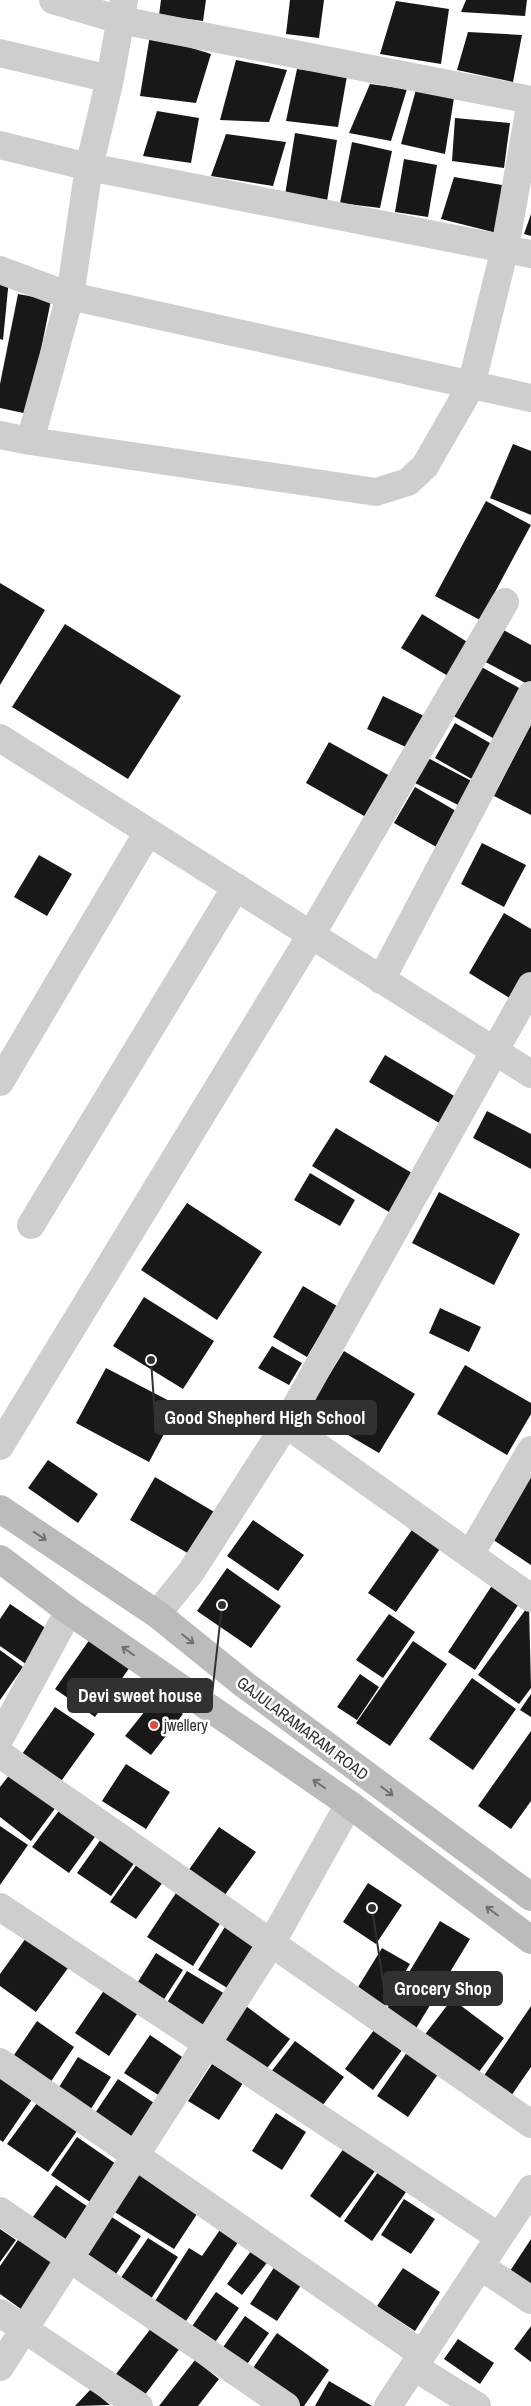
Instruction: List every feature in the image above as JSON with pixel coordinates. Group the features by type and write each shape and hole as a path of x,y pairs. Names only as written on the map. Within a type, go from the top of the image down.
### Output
{"main road":[{"name":"GAJULARAMARAM ROAD","path":"0,1509 157,1614 245,1686 531,1897"},
{"name":"GAJULARAMARAM ROAD","path":"0,1559 69,1611 349,1804 531,1940"}],"street":[{"path":"0,435 376,492 408,482 425,466 471,386 505,248 531,101 122,10 53,0"},
{"path":"30,441 70,296 89,167 110,79 122,10"},
{"path":"0,54 110,79"},
{"path":"0,145 89,167 531,254"},
{"path":"0,270 70,296 531,398"},
{"path":"0,1446 311,935 505,602"},
{"path":"381,980 531,695"},
{"path":"0,738 531,1074"},
{"path":"0,1082 148,832"},
{"path":"31,1226 236,887"},
{"path":"157,1614 191,1572 286,1424 531,986"},
{"path":"286,1424 531,1598"},
{"path":"470,1555 531,1450"},
{"path":"0,1738 69,1611"},
{"path":"0,1754 531,2124"},
{"path":"0,2367 272,1942 349,1804"},
{"path":"0,1907 499,2237"},
{"path":"0,2062 135,2156 418,2360 477,2406"},
{"path":"388,2406 531,2189"},
{"path":"0,2211 286,2406"},
{"path":"480,2266 531,2300"},
{"path":"0,2313 139,2406"}],"building":[{"path":"161,0 206,0 203,21 159,15"},
{"path":"290,0 324,0 319,38 286,34"},
{"path":"466,0 527,0 525,16 461,12"},
{"path":"396,1 449,9 441,64 380,54"},
{"path":"468,32 522,35 513,82 457,70"},
{"path":"150,35 211,54 196,103 140,96"},
{"path":"236,60 287,70 269,122 220,120"},
{"path":"297,69 347,76 338,127 286,121"},
{"path":"370,84 407,89 391,141 349,133"},
{"path":"417,86 454,98 445,154 401,144"},
{"path":"157,111 199,118 191,163 143,156"},
{"path":"455,118 510,123 504,168 452,161"},
{"path":"295,133 337,140 327,201 285,195"},
{"path":"226,134 286,142 273,186 211,176"},
{"path":"352,142 392,151 380,208 340,203"},
{"path":"404,159 437,165 428,217 395,212"},
{"path":"454,177 502,185 497,233 441,219"},
{"path":"531,214 531,236 524,234"},
{"path":"0,278 9,279 3,340 0,339"},
{"path":"18,294 51,300 28,414 0,408 0,384"},
{"path":"513,444 531,451 531,515 490,498"},
{"path":"486,501 531,525 480,620 435,596"},
{"path":"0,583 45,610 0,685"},
{"path":"422,614 469,643 448,676 401,648"},
{"path":"65,624 181,696 128,779 12,707"},
{"path":"496,626 531,645 531,686 478,658"},
{"path":"478,665 528,693 500,742 450,714"},
{"path":"383,696 426,717 410,749 367,729"},
{"path":"455,723 497,747 477,782 435,758"},
{"path":"531,724 531,815 494,796"},
{"path":"329,742 390,776 366,817 306,783"},
{"path":"428,758 479,785 466,809 415,783"},
{"path":"415,787 461,814 440,849 394,823"},
{"path":"482,843 526,865 504,907 461,884"},
{"path":"39,855 72,874 47,916 14,897"},
{"path":"504,913 531,929 531,977 516,1002 469,973"},
{"path":"385,1055 456,1097 441,1124 369,1082"},
{"path":"487,1111 531,1134 531,1169 473,1138"},
{"path":"336,1128 417,1176 394,1215 312,1166"},
{"path":"310,1173 355,1200 340,1226 294,1200"},
{"path":"439,1192 520,1234 494,1285 412,1243"},
{"path":"187,1203 262,1252 217,1320 141,1270"},
{"path":"303,1286 337,1306 307,1357 273,1337"},
{"path":"144,1297 214,1341 183,1389 113,1346"},
{"path":"440,1308 481,1327 469,1352 429,1333"},
{"path":"272,1346 302,1363 289,1385 258,1368"},
{"path":"344,1351 415,1394 379,1453 307,1411"},
{"path":"465,1365 531,1403 531,1414 507,1455 437,1414"},
{"path":"106,1368 179,1406 149,1462 76,1423"},
{"path":"48,1460 98,1494 78,1523 28,1488"},
{"path":"531,1473 531,1565 489,1537"},
{"path":"155,1477 216,1513 191,1555 130,1520"},
{"path":"253,1520 304,1555 278,1591 227,1556"},
{"path":"416,1524 444,1543 396,1612 368,1593"},
{"path":"227,1568 281,1606 251,1648 197,1611"},
{"path":"495,1581 522,1599 475,1670 448,1652"},
{"path":"10,1604 53,1633 30,1667 0,1646 0,1619"},
{"path":"529,1605 531,1688 519,1704 478,1675"},
{"path":"389,1614 415,1632 383,1678 356,1660"},
{"path":"90,1639 130,1667 95,1717 55,1689"},
{"path":"413,1641 447,1664 390,1746 356,1723"},
{"path":"0,1650 23,1667 0,1700"},
{"path":"360,1674 379,1687 357,1720 337,1707"},
{"path":"472,1678 516,1709 473,1770 429,1739"},
{"path":"531,1694 531,1717 520,1710"},
{"name":"jwellery","path":"157,1696 183,1714 151,1755 125,1736"},
{"path":"55,1707 95,1734 59,1784 20,1757"},
{"path":"531,1731 531,1801 511,1829 478,1806"},
{"path":"126,1764 170,1792 146,1829 102,1801"},
{"path":"14,1769 59,1803 31,1841 0,1817 0,1787"},
{"path":"61,1808 97,1834 69,1873 32,1847"},
{"path":"0,1826 28,1845 0,1885"},
{"path":"219,1827 256,1852 224,1896 188,1871"},
{"path":"106,1832 140,1855 111,1896 77,1873"},
{"path":"142,1857 168,1875 136,1919 110,1902"},
{"path":"368,1883 402,1905 376,1944 343,1922"},
{"path":"176,1893 221,1922 193,1966 147,1937"},
{"path":"440,1921 470,1939 415,2030 385,2012"},
{"path":"228,1922 259,1941 229,1989 198,1970"},
{"path":"26,1938 68,1968 36,2012 0,1986 0,1974"},
{"path":"382,1948 410,1964 383,2009 355,1992"},
{"path":"156,1953 183,1970 157,2010 131,1993"},
{"path":"187,1971 230,1997 203,2038 161,2012"},
{"path":"105,1989 139,2011 109,2056 75,2033"},
{"path":"452,1999 504,2038 473,2080 420,2041"},
{"path":"246,2006 290,2039 264,2072 221,2040"},
{"path":"531,2006 531,2067 511,2096 483,2077"},
{"path":"37,2021 74,2047 48,2086 10,2061"},
{"path":"377,2026 405,2046 373,2090 345,2069"},
{"path":"150,2035 188,2061 163,2098 124,2073"},
{"path":"295,2041 344,2077 316,2114 267,2077"},
{"path":"410,2048 441,2070 408,2117 377,2096"},
{"path":"78,2057 111,2077 89,2112 56,2092"},
{"path":"212,2064 243,2083 219,2120 188,2101"},
{"path":"0,2072 35,2095 3,2142 0,2140"},
{"path":"118,2079 157,2105 128,2148 89,2122"},
{"path":"37,2103 77,2131 48,2172 7,2144"},
{"path":"276,2113 306,2132 282,2170 252,2151"},
{"path":"77,2137 119,2166 93,2204 51,2175"},
{"path":"344,2148 375,2171 340,2218 310,2196"},
{"path":"142,2166 203,2205 174,2249 113,2211"},
{"path":"378,2172 406,2192 372,2241 344,2221"},
{"path":"56,2185 91,2209 65,2246 30,2221"},
{"path":"404,2199 435,2219 411,2254 381,2235"},
{"path":"107,2214 141,2236 114,2277 81,2255"},
{"path":"224,2224 242,2236 186,2321 155,2301 189,2248 202,2256"},
{"path":"0,2229 16,2240 0,2262"},
{"path":"20,2237 55,2261 21,2309 0,2294 0,2266"},
{"path":"148,2238 178,2257 147,2305 116,2285"},
{"path":"531,2239 531,2284 510,2271"},
{"path":"257,2243 273,2255 242,2295 227,2284"},
{"path":"279,2260 306,2278 277,2321 250,2304"},
{"path":"403,2268 440,2292 415,2331 377,2306"},
{"path":"216,2292 239,2308 211,2348 188,2332"},
{"path":"245,2316 269,2333 243,2370 219,2353"},
{"path":"155,2323 183,2344 141,2400 113,2378"},
{"path":"531,2326 531,2362 514,2349"},
{"path":"277,2333 329,2370 304,2406 300,2406 251,2371"},
{"path":"458,2339 494,2363 480,2384 444,2359"},
{"path":"195,2360 219,2379 198,2406 159,2406"},
{"path":"329,2381 372,2406 315,2406"},
{"path":"91,2389 110,2405 75,2406"}],"place":[{"name":"Good Shepherd High School","path":"151,1360"},
{"name":"Devi sweet house","path":"222,1605"},
{"name":"jwellery","path":"154,1725"},
{"name":"Grocery Shop","path":"372,1908"}]}
